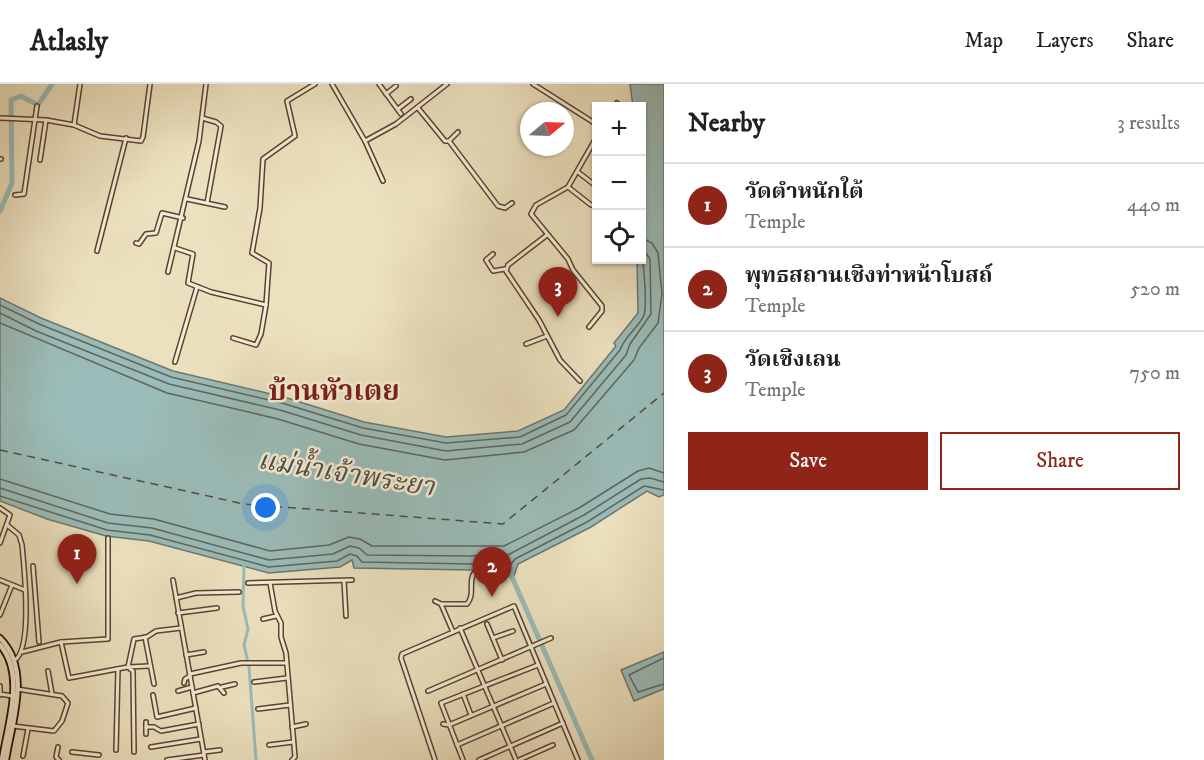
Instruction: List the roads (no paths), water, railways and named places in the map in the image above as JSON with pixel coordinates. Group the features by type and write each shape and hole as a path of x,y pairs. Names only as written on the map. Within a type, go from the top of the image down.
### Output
{"main road":[{"path":"0,638 15,660 17,689 4,760"},
{"path":"0,645 11,665 12,696 2,740 4,760"}],"street":[{"path":"74,125 80,84"},
{"path":"0,118 34,118 74,125 100,136 141,141 150,84"},
{"path":"168,272 187,199 206,84"},
{"path":"233,338 253,345 257,344 266,304 269,263 252,253 260,208 263,159 295,136 287,102 315,84"},
{"path":"332,84 365,141 383,180"},
{"path":"379,84 401,114"},
{"path":"365,141 418,108 447,84"},
{"path":"533,84 592,121"},
{"path":"386,94 396,86"},
{"path":"398,109 411,99"},
{"path":"15,195 24,194 37,106"},
{"path":"418,108 445,141 449,141 498,206 505,208 512,203"},
{"path":"202,118 221,126 207,203"},
{"path":"40,160 46,120"},
{"path":"449,141 459,132"},
{"path":"98,251 126,138"},
{"path":"589,327 603,309 573,270 568,259 533,220 531,212 540,203 568,187 592,147"},
{"path":"578,172 592,182"},
{"path":"568,187 591,205"},
{"path":"187,199 225,207"},
{"path":"136,243 139,244 146,234 156,233 162,213 183,218"},
{"path":"493,254 486,260 493,271 505,268 547,236"},
{"path":"175,248 193,254 187,281 197,287 266,304"},
{"path":"505,268 560,360 580,381"},
{"path":"175,362 197,287"},
{"path":"526,344 547,336"},
{"path":"0,507 10,513 0,543"},
{"path":"7,525 17,532 21,539 26,614 22,652"},
{"path":"15,660 22,652 61,642 101,641 109,638 108,538"},
{"path":"33,566 39,642"},
{"path":"435,601 441,604 464,604 470,601 471,578 475,572"},
{"path":"24,580 34,578"},
{"path":"0,580 25,590"},
{"path":"173,580 205,760"},
{"path":"248,583 352,580"},
{"path":"344,581 346,616"},
{"path":"270,583 277,616 282,623 292,727 294,757 292,760"},
{"path":"0,615 12,585"},
{"path":"176,598 196,593 239,592"},
{"path":"0,600 5,602"},
{"path":"441,604 453,632"},
{"path":"435,760 400,658 403,653 514,606 578,760"},
{"path":"178,614 218,608"},
{"path":"26,614 37,612"},
{"path":"263,619 277,616"},
{"path":"487,624 502,660"},
{"path":"128,667 132,641 156,631 181,628"},
{"path":"460,628 518,760 553,745"},
{"path":"493,639 513,631"},
{"path":"145,637 154,684"},
{"path":"428,691 551,638"},
{"path":"61,642 69,678 128,667 149,666"},
{"path":"186,655 204,652"},
{"path":"184,683 190,675 224,665 286,663"},
{"path":"463,760 441,703 538,665"},
{"path":"128,667 133,672 134,752"},
{"path":"116,750 118,669"},
{"path":"48,671 52,694"},
{"path":"254,682 287,678"},
{"path":"193,693 235,684"},
{"path":"443,724 449,725 546,684"},
{"path":"0,686 0,695 12,696"},
{"path":"178,691 192,687"},
{"path":"222,687 224,693"},
{"path":"12,725 54,731 64,715 66,698 17,689"},
{"path":"463,694 471,716"},
{"path":"153,695 157,717 196,708"},
{"path":"457,745 554,703"},
{"path":"258,709 290,705"},
{"path":"146,722 146,734"},
{"path":"479,760 563,723"},
{"path":"146,727 154,727 161,731 199,724"},
{"path":"292,727 306,724"},
{"path":"23,756 28,729"},
{"path":"151,747 201,739"},
{"path":"269,745 293,742"},
{"path":"58,747 56,757 59,760"},
{"path":"167,760 220,750"},
{"path":"72,752 99,755"},
{"path":"80,753 80,760"}],"water":[{"name":"แม่น้ำเจ้าพระยา","path":"630,84 664,84 664,495 659,497 647,491 591,527 518,564 514,576 504,574 496,567 472,570 354,568 352,560 340,567 269,573 149,541 106,536 47,519 0,501 0,298 41,318 173,371 284,397 364,422 446,437 518,431 564,410 616,346 614,343 638,313 637,264 646,264 646,102 632,102"},
{"path":"664,652 664,689 634,701 621,670"}],"waterway":[{"path":"0,211 12,183 11,100 21,96 38,105 52,84"},
{"path":"244,563 243,606 248,629 244,645 249,667 256,760"},
{"path":"509,570 592,760"}],"place":[{"name":"วัดเชิงเลน","path":"558,317"},
{"name":"วัดตำหนักใต้","path":"77,584"},
{"name":"พุทธสถานเชิงท่าหน้าโบสถ์","path":"492,597"}],"district":[{"name":"บ้านหัวเตย","path":"334,391"}]}
